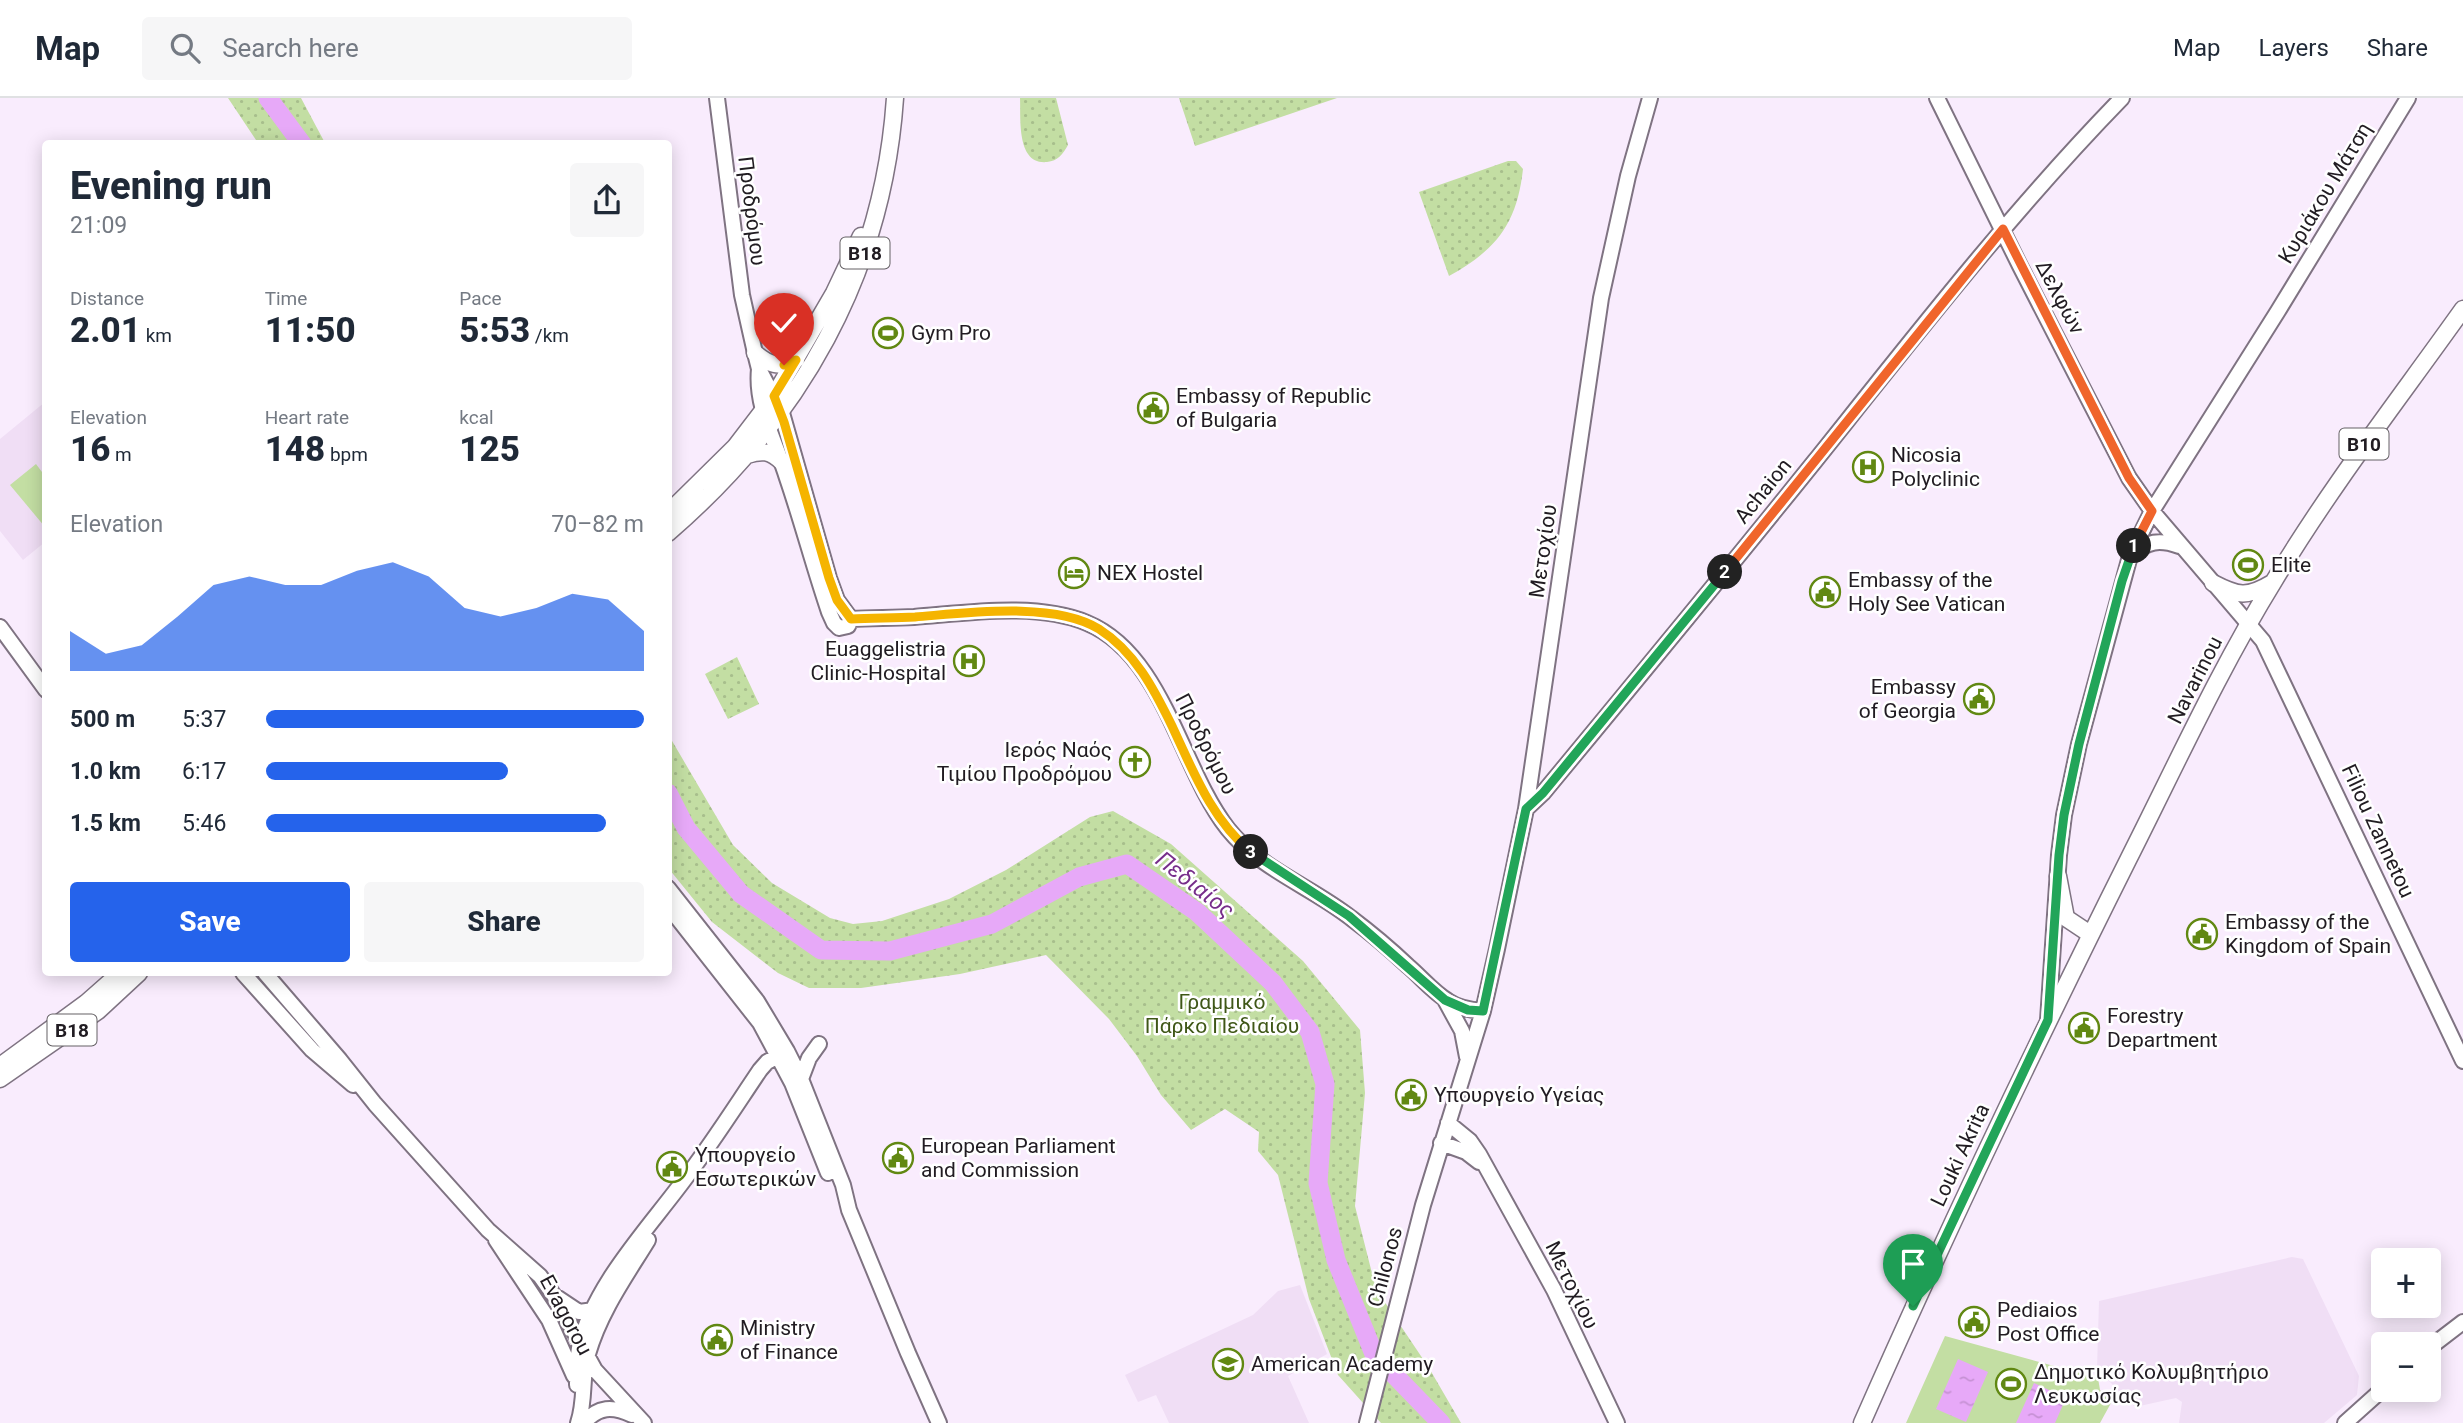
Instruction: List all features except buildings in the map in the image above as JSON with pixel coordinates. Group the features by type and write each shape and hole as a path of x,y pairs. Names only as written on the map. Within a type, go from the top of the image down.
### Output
{"main road":[{"name":"B18","path":"672,509 735,447 774,396 841,280 864,226 874,186 886,98"},
{"name":"B18","path":"672,530 705,501 782,413 829,331 857,276 884,183 895,98"},
{"name":"Navarinou","path":"2011,1097 2206,703 2272,583 2359,451 2463,309"},
{"path":"755,353 766,362 778,366 796,360"},
{"path":"747,455 769,452 782,462"},
{"path":"2213,583 2230,592 2244,594 2272,583"},
{"path":"2058,876 2068,920 2090,934"},
{"path":"2063,905 2082,916 2103,909"},
{"name":"B18","path":"0,1066 86,1003 117,976"},
{"name":"B18","path":"0,1079 97,1011 136,976"},
{"name":"Louki Akrita","path":"1863,1423 1913,1306 2011,1097"}],"street":[{"name":"Προδρόμου","path":"717,98 742,295 755,353 759,369 782,413 829,578 843,616"},
{"name":"Μετοχίου","path":"1467,1063 1483,1011 1526,809 1601,298 1628,176 1650,98"},
{"name":"Δελφών","path":"1937,98 2129,478 2152,511 2213,583"},
{"name":"Achaion","path":"1526,809 1543,793 1676,632 2003,229 2057,165 2122,98"},
{"name":"Κυριάκου Μάτση","path":"2048,1020 2064,815 2079,744 2130,556 2152,511 2408,98"},
{"name":"Προδρόμου","path":"759,369 757,387 769,429 843,616"},
{"path":"2130,556 2154,541 2166,541 2181,546"},
{"name":"Filiou Zannetou","path":"2213,583 2263,641 2463,1061"},
{"name":"Προδρόμου","path":"843,616 1011,612 1056,614 1098,629 1124,649 1146,676 1207,798 1241,844 1349,916 1445,1000 1468,1010 1483,1011"},
{"path":"0,628 42,686"},
{"path":"672,893 757,1001 782,1053 834,1188 849,1210"},
{"path":"672,911 801,1079 843,1185 849,1210 939,1423"},
{"path":"246,976 312,1050 375,1104"},
{"path":"268,976 375,1104 494,1235 528,1264 558,1302 583,1352 604,1381 644,1423"},
{"name":"Προδρόμου","path":"1445,1000 1463,1036 1467,1063"},
{"path":"801,1079 809,1058 819,1044"},
{"path":"577,1385 594,1310 640,1236 715,1138 760,1070 782,1053"},
{"path":"1448,1123 1467,1063"},
{"name":"Μετοχίου","path":"1448,1123 1475,1148 1486,1167 1554,1290 1617,1423"},
{"name":"Chilonos","path":"1367,1422 1393,1314 1448,1123"},
{"name":"Μετοχίου","path":"1441,1143 1466,1152 1486,1167"},
{"path":"578,1423 584,1401 583,1352 681,1184"},
{"name":"Evagorou","path":"494,1235 510,1264 539,1303 560,1343 577,1385 578,1423"},
{"path":"558,1302 575,1310 594,1310"},
{"path":"558,1302 566,1332 565,1340 560,1343"},
{"path":"2441,1339 2463,1322"},
{"path":"2345,1423 2371,1400"},
{"path":"584,1423 596,1411 610,1409 625,1412 644,1423"}],"shaded area":[{"path":"42,404 42,544 23,560 0,531 0,439"},
{"path":"2292,1257 2303,1259 2359,1376 2357,1395 2324,1423 2179,1423 2182,1402 2176,1398 2135,1407 2097,1369 2099,1301"},
{"name":"American Academy","path":"1300,1285 1327,1354 1288,1376 1309,1423 1169,1423 1156,1395 1138,1402 1125,1375 1253,1315 1278,1291"}],"green space":[{"path":"228,98 301,98 323,140 256,140"},
{"path":"1020,98 1056,98 1068,145 1057,159 1037,161 1025,148"},
{"path":"1179,98 1337,98 1195,146"},
{"path":"1508,161 1516,161 1523,169 1516,205 1509,220 1480,256 1449,276 1419,192"},
{"path":"36,464 42,472 42,523 10,485"},
{"path":"737,657 759,704 728,719 705,674"},
{"name":"Γραμμικό Πάρκο Πεδιαίου","path":"672,741 733,845 772,883 830,918 853,924 882,921 949,899 1006,870 1090,817 1113,811 1171,844 1303,961 1360,1030 1365,1093 1355,1206 1376,1289 1429,1368 1461,1423 1381,1423 1338,1375 1309,1299 1278,1175 1258,1151 1259,1132 1225,1109 1191,1130 1161,1095 1137,1056 1109,1019 1046,955 960,974 861,988 809,988 778,973 712,922 672,873"},
{"name":"Δημοτικό Κολυμβητήριο Λευκωσίας","path":"1945,1336 2098,1378 2100,1390 2111,1403 2100,1423 1906,1423"}],"water":[{"path":"1958,1359 1988,1372 1966,1422 1936,1409"},
{"path":"2034,1383 2066,1398 2055,1423 2016,1423"}],"waterway":[{"name":"Πεδιαίος","path":"268,98 299,140"},
{"name":"Πεδιαίος","path":"672,801 686,828 741,894 821,950 890,951 992,924 1079,877 1127,864 1197,912 1273,983 1310,1032 1325,1084 1318,1183 1336,1260 1374,1354 1441,1423"}],"place":[{"name":"Gym Pro","path":"888,333"},
{"name":"Embassy of Republic of Bulgaria","path":"1153,408"},
{"name":"Nicosia Polyclinic","path":"1868,467"},
{"name":"Elite","path":"2248,565"},
{"name":"NEX Hostel","path":"1074,573"},
{"name":"Embassy of the Holy See Vatican","path":"1825,592"},
{"name":"Euaggelistria Clinic-Hospital","path":"969,661"},
{"name":"Embassy of Georgia","path":"1979,699"},
{"name":"Ιερός Ναός Τιμίου Προδρόμου","path":"1135,762"},
{"name":"Embassy of the Kingdom of Spain","path":"2202,934"},
{"name":"Forestry Department","path":"2084,1028"},
{"name":"Υπουργείο Υγείας","path":"1411,1095"},
{"name":"European Parliament and Commission","path":"898,1158"},
{"name":"Υπουργείο Εσωτερικών","path":"672,1167"},
{"name":"Pediaios Post Office","path":"1974,1322"},
{"name":"Ministry of Finance","path":"717,1340"},
{"name":"American Academy","path":"1228,1364"},
{"name":"Δημοτικό Κολυμβητήριο Λευκωσίας","path":"2011,1384"}],"route":[{"path":"784,365 796,360 774,396 782,413 829,578 837,600 851,619 1011,612 1056,614 1098,629 1124,649 1146,676 1207,798 1241,844 1255,856 1349,916 1445,1000 1468,1010 1483,1011 1526,809 1543,793 1667,643 2003,229 2129,478 2152,511 2130,556 2122,581 2079,744 2064,815 2048,1020 1913,1306"}]}
